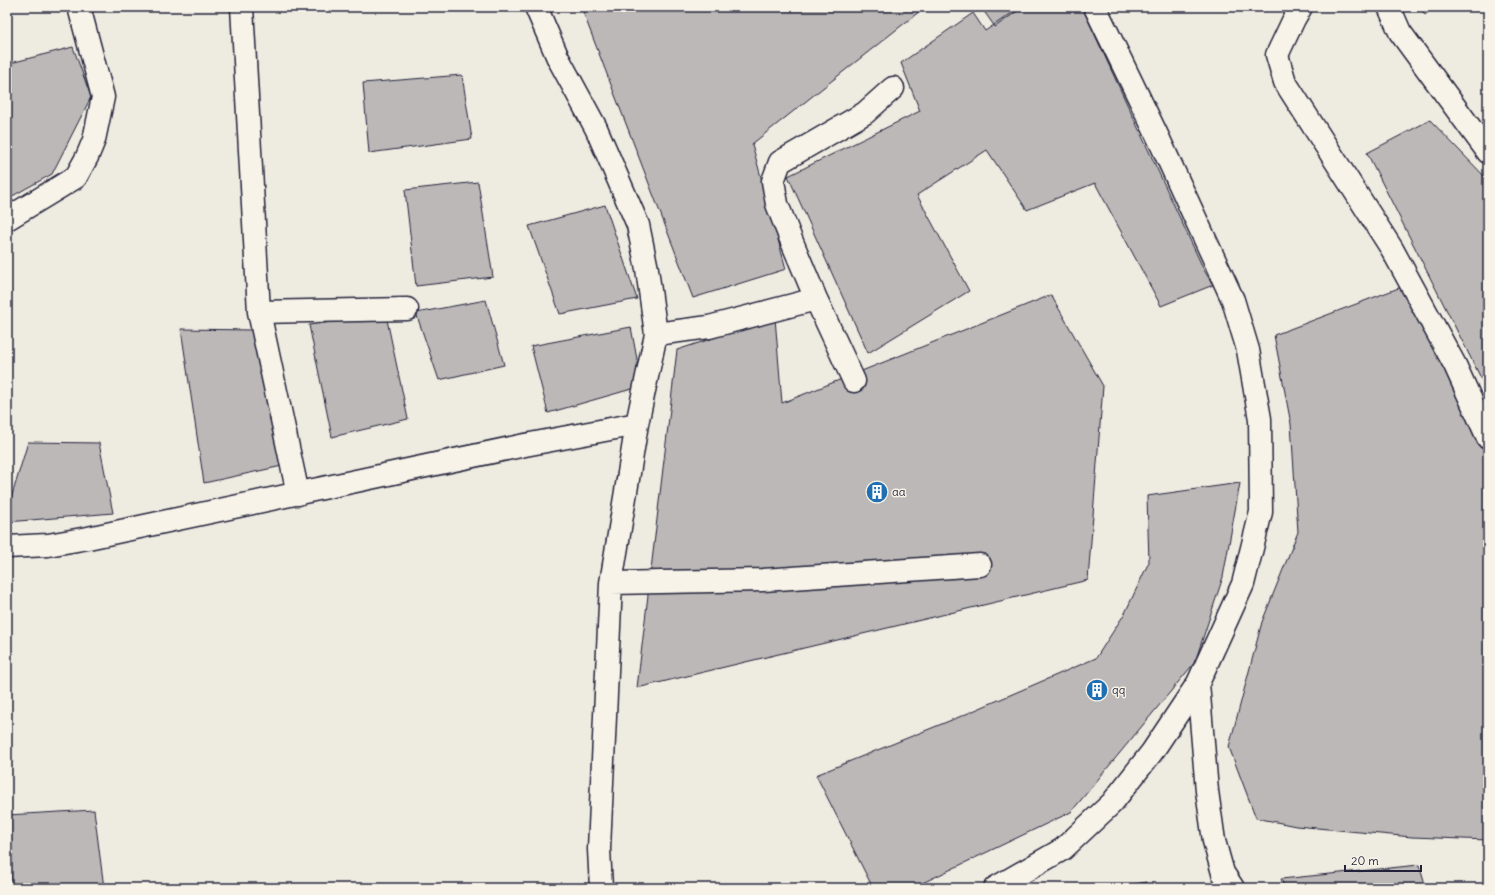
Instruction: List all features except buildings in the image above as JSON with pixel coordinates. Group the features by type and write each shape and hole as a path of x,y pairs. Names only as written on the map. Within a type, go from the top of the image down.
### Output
{"street":[{"path":"7,219 76,176 87,157 94,140 103,97 79,7"},
{"path":"242,7 259,312 298,494"},
{"path":"536,7 558,58 596,128 638,225 647,269 656,334 636,424 611,583 598,848 601,888"},
{"path":"999,887 1063,849 1112,803 1152,752 1198,683 1243,584 1261,512 1260,419 1248,350 1233,300 1157,135 1095,7"},
{"path":"1301,7 1277,56 1285,82 1392,249 1455,365 1488,438"},
{"path":"1389,7 1400,32 1488,152"},
{"path":"854,381 816,299 777,204 773,181 780,162 866,113 894,88"},
{"path":"656,334 709,327 816,299"},
{"path":"259,312 407,309"},
{"path":"7,547 48,545 88,538 524,445 636,424"},
{"path":"611,583 763,580 980,566"},
{"path":"1198,683 1207,791 1214,841 1223,873 1233,888"},
{"path":"598,848 616,888"}],"place":[{"name":"aa","path":"877,492"},
{"name":"qq","path":"1097,690"}]}
